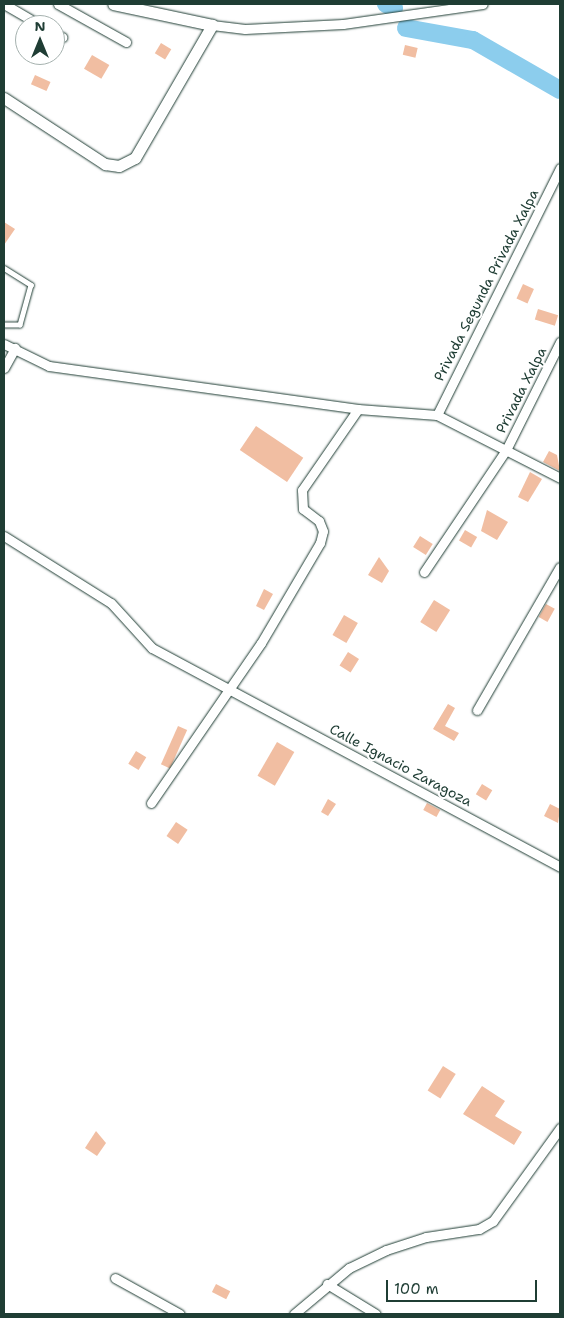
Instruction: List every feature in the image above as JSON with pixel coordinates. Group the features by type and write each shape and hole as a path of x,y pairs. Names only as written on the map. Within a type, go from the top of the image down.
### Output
{"street":[{"path":"4,4 23,15"},
{"path":"58,4 126,42"},
{"path":"113,4 212,25 245,29 343,24 483,4"},
{"path":"4,98 105,164 119,166 143,147 212,25"},
{"name":"Privada Segunda Privada Xalpa","path":"437,415 560,168"},
{"name":"Privada Xalpa","path":"424,572 506,450 560,342"},
{"path":"4,344 49,366 358,409 437,415 560,478"},
{"path":"4,368 15,348"},
{"path":"150,802 228,687 261,643 320,543 323,532 319,521 303,509 302,490 358,409"},
{"name":"Calle Ignacio Zaragoza","path":"4,536 111,603 152,648 228,687 560,867"},
{"path":"477,710 560,567"},
{"path":"294,1314 328,1284 386,1250 434,1236 479,1229 493,1221 560,1128"},
{"path":"115,1278 180,1314"},
{"path":"328,1284 376,1314"}],"lane":[{"path":"4,268 31,286 20,325 4,325"}],"building":[{"path":"161,43 171,49 165,59 155,53"},
{"path":"405,45 418,48 415,58 403,55"},
{"path":"92,55 109,65 101,79 84,69"},
{"path":"35,75 51,82 46,91 31,84"},
{"path":"4,222 15,229 4,245"},
{"path":"523,284 534,289 527,303 516,299"},
{"path":"538,309 558,315 555,326 535,320"},
{"path":"256,426 303,458 287,482 240,450"},
{"path":"549,451 557,455 560,471 543,462"},
{"path":"530,472 542,479 528,502 518,497"},
{"path":"487,510 508,522 497,540 481,531"},
{"path":"465,530 477,537 471,547 459,540"},
{"path":"420,536 433,544 426,555 413,547"},
{"path":"379,557 389,571 382,583 368,575"},
{"path":"264,589 273,594 264,610 256,606"},
{"path":"434,600 450,610 436,632 420,622"},
{"path":"546,604 555,609 547,622 539,617"},
{"path":"344,615 358,623 346,643 332,635"},
{"path":"348,652 359,659 351,672 340,666"},
{"path":"448,704 455,708 445,726 459,733 454,741 433,729"},
{"path":"178,726 187,730 170,768 161,764"},
{"path":"277,742 294,752 275,786 258,776"},
{"path":"136,751 146,757 139,770 128,764"},
{"path":"482,784 492,790 486,800 476,794"},
{"path":"328,799 336,804 328,816 321,812"},
{"path":"427,803 440,810 436,817 423,810"},
{"path":"550,804 560,809 558,823 544,816"},
{"path":"176,822 188,830 178,844 166,836"},
{"path":"443,1066 456,1074 440,1099 428,1091"},
{"path":"482,1086 505,1101 495,1116 522,1132 514,1145 463,1114"},
{"path":"96,1131 106,1143 97,1156 85,1148"},
{"path":"216,1284 230,1291 226,1299 212,1292"}],"waterway":[{"path":"386,4 394,8"},
{"path":"406,28 473,40 560,90"}]}
